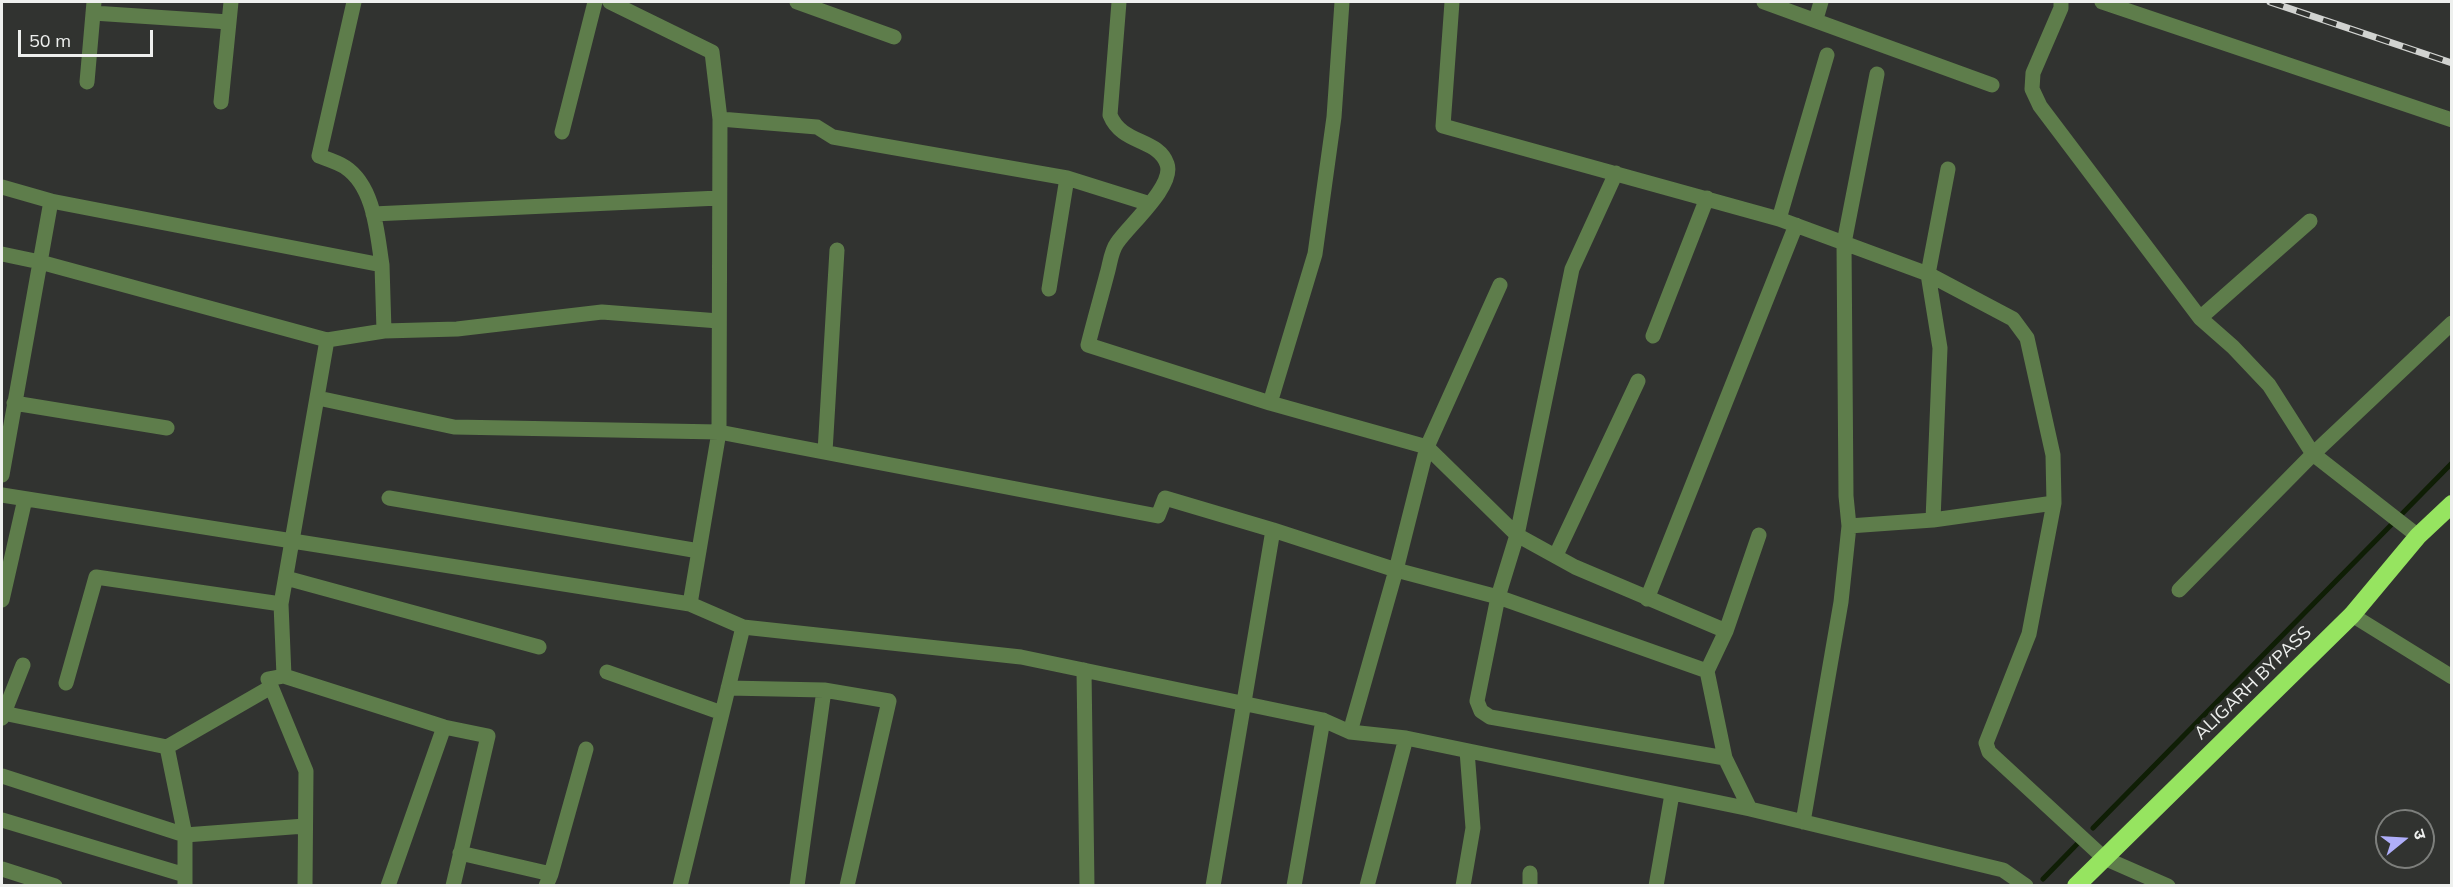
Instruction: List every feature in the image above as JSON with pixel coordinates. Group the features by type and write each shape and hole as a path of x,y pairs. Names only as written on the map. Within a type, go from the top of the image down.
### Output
{"highway":[{"name":"ALIGARH BYPASS","path":"2076,885 2352,615 2405,525 2451,504"}],"street":[{"path":"221,102 231,2"},
{"path":"354,2 319,156 346,168 363,189 373,214 382,266 384,331"},
{"path":"562,132 595,2"},
{"path":"610,2 712,52 720,119 718,432 690,604"},
{"path":"796,2 894,38"},
{"path":"1119,2 1110,115 1114,126 1124,135 1160,152 1168,165 1167,178 1150,204 1115,245 1088,345 1270,404 1427,447 1517,535 1575,567 1726,631"},
{"path":"1270,404 1315,254 1334,117 1342,2"},
{"path":"1452,2 1443,126 1779,219 1928,274 2013,319 2027,338 2053,455 2054,503 2029,634 1986,743 1989,752 2104,858 2168,885"},
{"path":"1764,2 1816,19 1992,85"},
{"path":"1816,19 1821,2"},
{"path":"2061,2 2061,8 2034,73 2032,89 2040,106 2200,318 2233,347 2269,385 2313,454 2405,525"},
{"path":"2102,2 2451,120"},
{"path":"87,82 94,8 229,21"},
{"path":"1779,219 1827,55"},
{"path":"1803,822 1841,602 1849,526 1846,496 1844,243 1877,74"},
{"path":"720,119 817,127 833,137 1066,178 1150,204"},
{"path":"1933,519 1940,348 1928,274 1948,170"},
{"path":"1616,173 1572,269 1517,535 1498,597 1477,688 1477,700 1481,711 1490,717 1725,758"},
{"path":"1049,289 1066,178"},
{"path":"2,187 51,201 382,266"},
{"path":"373,214 719,198"},
{"path":"1653,336 1707,198"},
{"path":"2,476 51,201"},
{"path":"2200,318 2310,220"},
{"path":"1647,599 1796,225"},
{"path":"825,452 837,250"},
{"path":"2,254 40,262 327,340 384,331 457,329 602,312 719,321"},
{"path":"1350,732 1396,570 1427,447 1500,285"},
{"path":"2179,590 2313,454 2451,324"},
{"path":"284,676 281,604 327,340"},
{"path":"1556,555 1638,381"},
{"path":"318,398 454,427 718,432 1158,516 1165,498 1396,570 1498,597 1707,671"},
{"path":"14,403 167,428"},
{"path":"2,495 690,604 743,627 1021,657 1323,720 1350,732 1406,738 1750,809 2002,870 2026,885"},
{"path":"388,498 699,550"},
{"path":"2,600 25,499"},
{"path":"1849,526 1933,519 2054,503"},
{"path":"1213,885 1273,530"},
{"path":"1750,809 1725,758 1707,671 1726,631 1759,535"},
{"path":"66,683 96,577 281,604"},
{"path":"286,578 538,647"},
{"path":"2352,615 2451,677"},
{"path":"680,885 743,627"},
{"path":"23,665 2,715 167,747 271,687"},
{"path":"1084,670 1087,885"},
{"path":"607,672 722,713"},
{"path":"305,885 306,771 268,679 284,676 444,727 488,736 453,885"},
{"path":"728,688 824,690 889,701 847,885"},
{"path":"797,885 824,690"},
{"path":"1294,885 1323,720"},
{"path":"388,885 444,727"},
{"path":"1367,885 1406,738"},
{"path":"2,820 185,880 185,835 167,747"},
{"path":"460,853 549,880 586,749"},
{"path":"1463,885 1473,828 1467,751"},
{"path":"2,776 185,835 305,825"},
{"path":"1656,885 1672,794"},
{"path":"2,869 55,885"}],"waterway":[{"path":"2093,828 2452,463"},
{"path":"2043,879 2081,840"}],"railway":[{"path":"2270,2 2452,63"}]}
